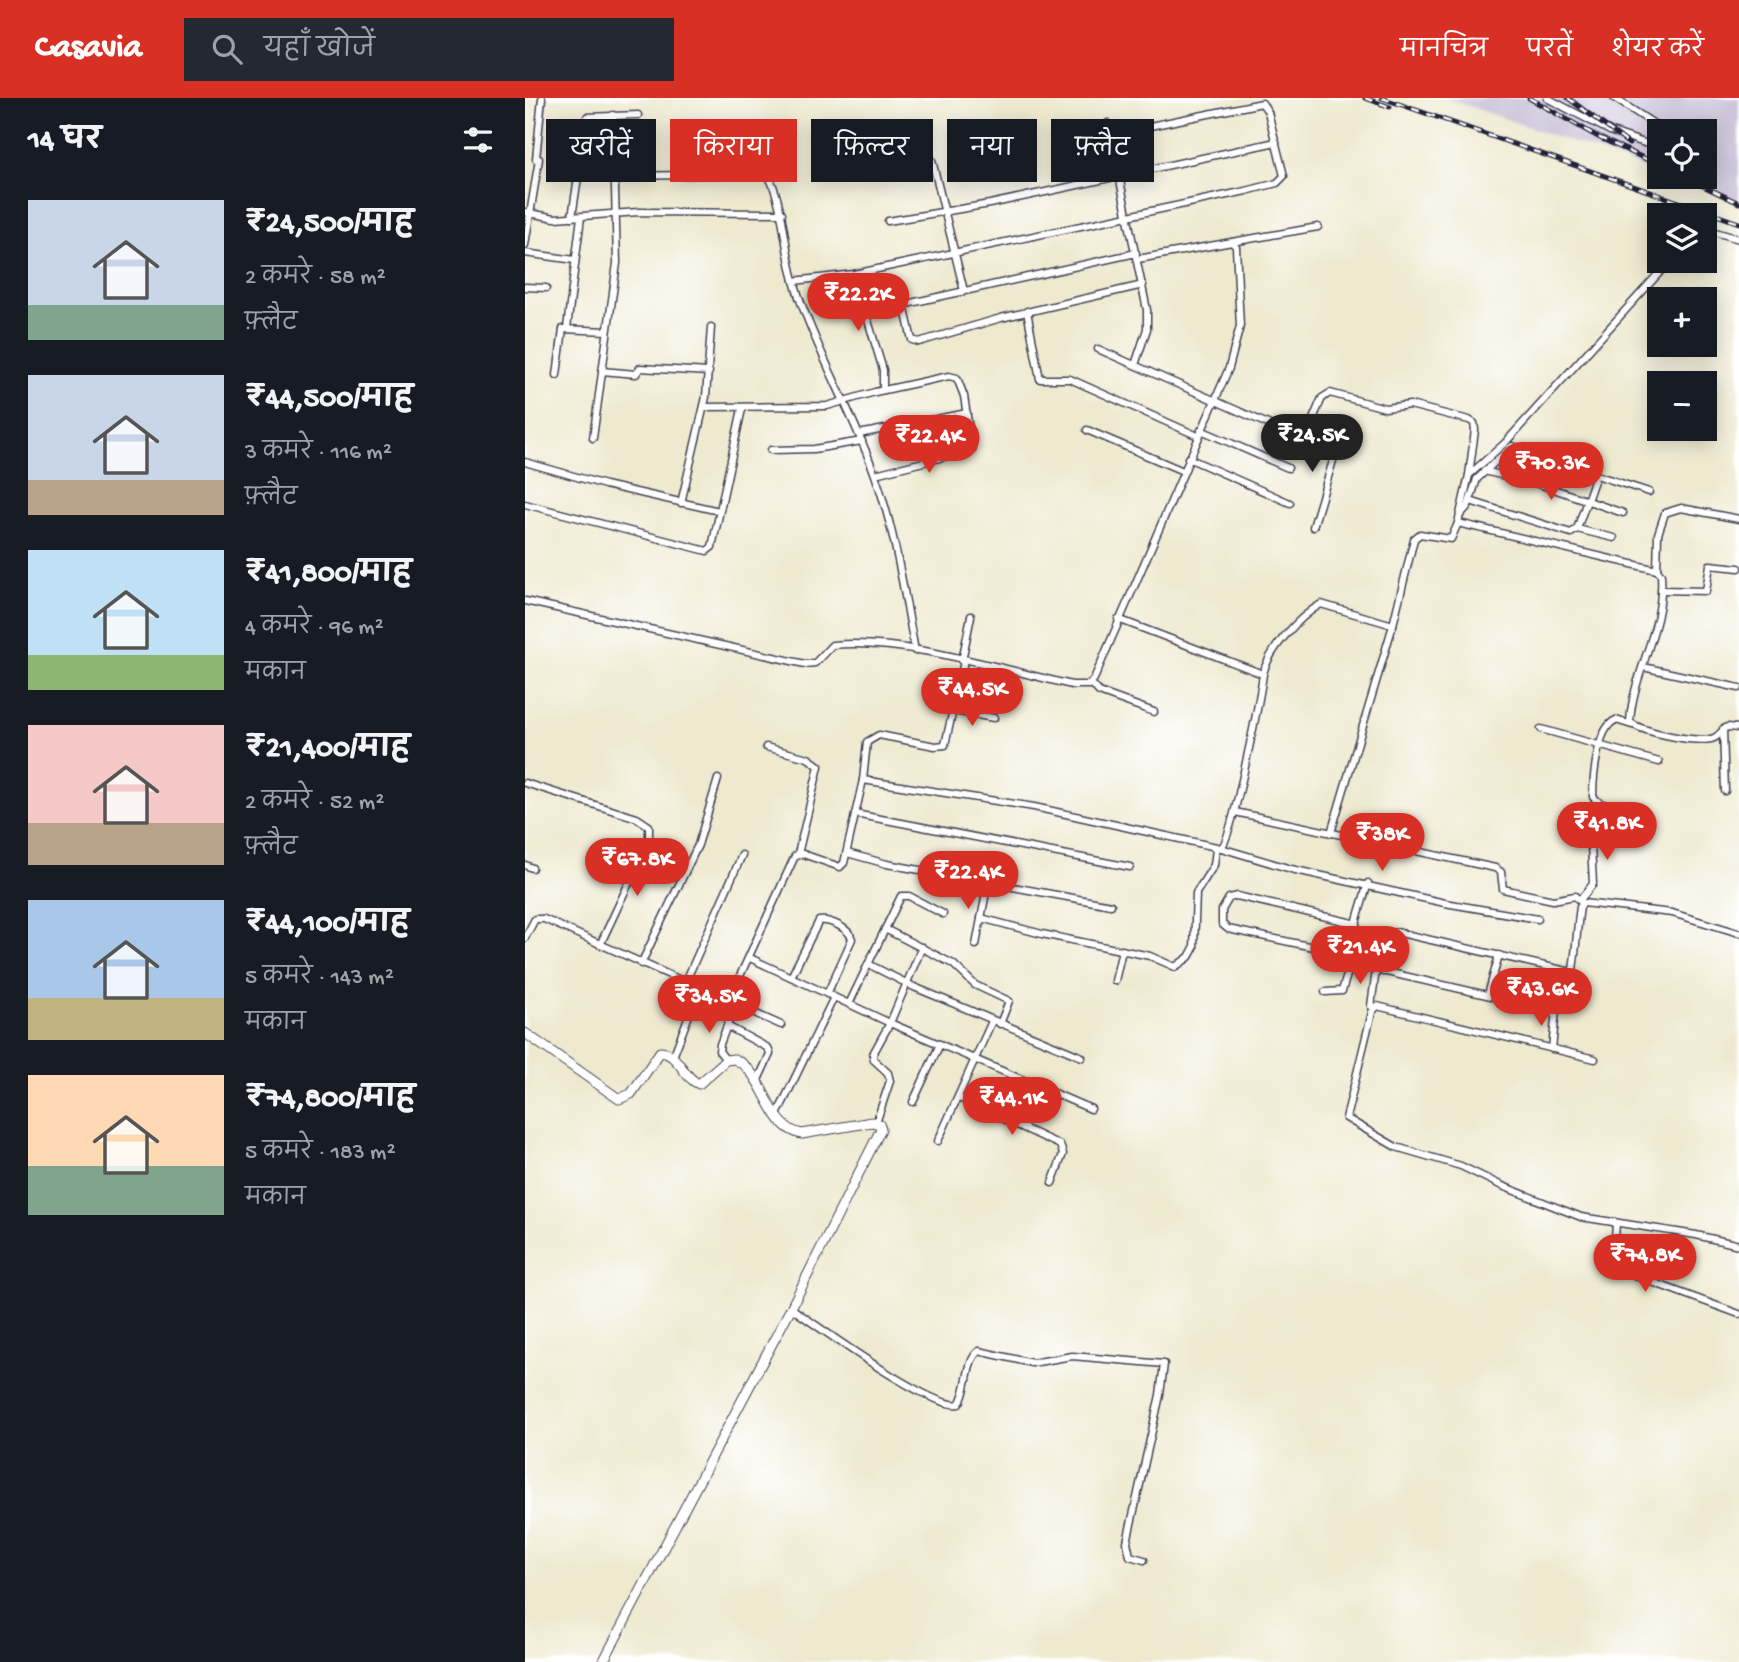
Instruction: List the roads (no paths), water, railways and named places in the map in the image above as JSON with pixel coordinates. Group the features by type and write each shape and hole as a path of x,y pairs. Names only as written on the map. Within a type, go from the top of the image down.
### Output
{"street":[{"path":"525,245 543,98"},
{"path":"1547,98 1612,132 1647,144"},
{"path":"1614,98 1647,119"},
{"path":"794,281 854,274 1281,181 1283,172 1276,142 1268,112 1262,103 1154,125"},
{"path":"572,218 585,120 593,115 638,115"},
{"path":"613,115 613,119"},
{"path":"1154,168 1276,142"},
{"path":"933,164 964,291"},
{"path":"593,438 617,262 614,182"},
{"path":"772,182 782,213 794,281 846,402 887,511 915,651"},
{"path":"888,221 945,212 1086,182"},
{"path":"1120,182 1148,319 1135,365"},
{"path":"527,212 572,218 615,213 782,213"},
{"path":"557,375 561,333 567,328 582,217"},
{"path":"866,313 1137,256 1318,227"},
{"path":"1717,233 1739,239"},
{"path":"1091,683 1231,360 1240,326 1236,247 1232,242"},
{"path":"525,253 575,260"},
{"path":"1469,475 1505,443 1659,273"},
{"path":"854,274 883,370 883,390"},
{"path":"904,305 910,335 915,342 1027,311 1143,285"},
{"path":"525,287 546,288"},
{"path":"1027,311 1040,379 1070,379 1287,468"},
{"path":"681,503 704,407 711,327"},
{"path":"567,328 607,331"},
{"path":"1098,349 1295,436 1307,433 1322,398 1330,393 1385,408 1410,405 1474,423 1469,475 1459,519 1451,539 1420,534 1414,539 1393,625 1331,833"},
{"path":"602,371 636,374 640,368 709,372"},
{"path":"704,407 742,409 827,406 883,390 953,376 960,381 973,445 970,451 875,474"},
{"path":"525,504 707,551 712,547 742,409"},
{"path":"771,450 814,449 967,413"},
{"path":"1311,424 1341,434 1313,527"},
{"path":"1087,430 1183,471"},
{"path":"1459,519 1470,501 1475,482 1515,445 1584,467 1594,476"},
{"path":"1188,458 1290,503"},
{"path":"525,462 719,511"},
{"path":"1484,471 1542,485 1623,513"},
{"path":"1594,476 1602,474 1649,492"},
{"path":"1470,501 1571,533 1577,529 1594,476"},
{"path":"1657,570 1658,534 1665,513 1681,508 1739,519"},
{"path":"1459,519 1657,570 1661,575 1658,621 1632,706 1632,725"},
{"path":"1577,529 1614,538"},
{"path":"1661,590 1706,591 1710,565 1739,568"},
{"path":"525,601 805,664 815,663 832,645 915,651 1072,685 1091,683"},
{"path":"981,918 1042,934 1154,957 1172,967 1189,957 1196,943 1196,893 1214,865 1218,848 1226,842 1235,812 1263,674 1277,647 1321,604 1393,625"},
{"path":"798,854 840,867 847,853 863,780 864,750 870,738 879,735 941,747 948,740 971,616"},
{"path":"1118,619 1263,674"},
{"path":"1643,667 1739,688"},
{"path":"1091,683 1098,692 1154,712"},
{"path":"954,711 994,718"},
{"path":"1642,816 1593,799 1593,775 1600,746 1612,721 1677,737 1698,739 1714,738 1723,729 1739,728"},
{"path":"1541,729 1659,762"},
{"path":"1723,729 1725,791"},
{"path":"726,1060 719,1051 732,1004 792,859 798,854 819,766 809,758 766,747"},
{"path":"641,964 698,845 718,779"},
{"path":"863,780 1026,806 1218,848 1274,864 1368,883 1445,903 1538,919"},
{"path":"525,783 637,818 649,825 649,840 600,946"},
{"path":"1552,1049 1556,1010 1563,1003 1571,972 1581,902 1593,884 1591,845 1600,803"},
{"path":"1235,812 1495,868 1501,872 1501,887 1507,891 1549,900 1572,895 1581,902 1672,912 1739,933"},
{"path":"855,814 1130,867"},
{"path":"847,853 895,865 1111,905"},
{"path":"685,983 742,855"},
{"path":"976,945 988,882"},
{"path":"1325,992 1342,990 1368,883"},
{"path":"849,1004 902,895 943,914"},
{"path":"1357,924 1237,896 1229,898 1221,914 1222,924 1228,929 1351,959 1380,971 1556,1010"},
{"path":"525,938 532,922 539,918 781,1026"},
{"path":"777,1115 831,995 852,939 849,932 819,921 791,977"},
{"path":"885,929 953,964 975,985 1009,1001 1000,1024"},
{"path":"1371,1006 1392,934 1396,932 1571,972"},
{"path":"876,1123 890,1081 887,1070 874,1060 873,1054 890,1023 922,947"},
{"path":"1115,981 1122,950"},
{"path":"1488,995 1499,955"},
{"path":"750,958 890,1023 1091,1109"},
{"path":"868,964 992,1021 1082,1057"},
{"path":"673,1057 699,989"},
{"path":"1595,1059 1377,1006 1372,1012 1346,1118 1396,1147 1461,1166 1500,1185 1581,1217 1696,1235 1739,1245"},
{"path":"938,1141 992,1021"},
{"path":"727,1026 768,1048 770,1054 757,1082"},
{"path":"525,1033 622,1100 631,1094 659,1053 667,1053 673,1057 691,1080 699,1084 726,1060 734,1059 742,1063 777,1115 792,1130 802,1133 876,1123"},
{"path":"913,1102 940,1044"},
{"path":"959,1098 1060,1145 1063,1154 1052,1182"},
{"path":"603,1662 878,1139 881,1129 876,1123"},
{"path":"1616,1224 1615,1255 1622,1267 1633,1275 1739,1314"},
{"path":"791,1308 899,1380 939,1402 953,1406 959,1404 963,1397 973,1356 979,1351 1032,1363 1072,1356 1164,1364 1160,1395 1127,1542 1131,1556 1144,1560"}],"railway":[{"path":"1365,98 1390,107"},
{"path":"1382,98 1739,223"},
{"path":"1529,98 1600,138 1647,160"},
{"path":"1568,98 1629,144"},
{"path":"1709,189 1739,203"}]}
